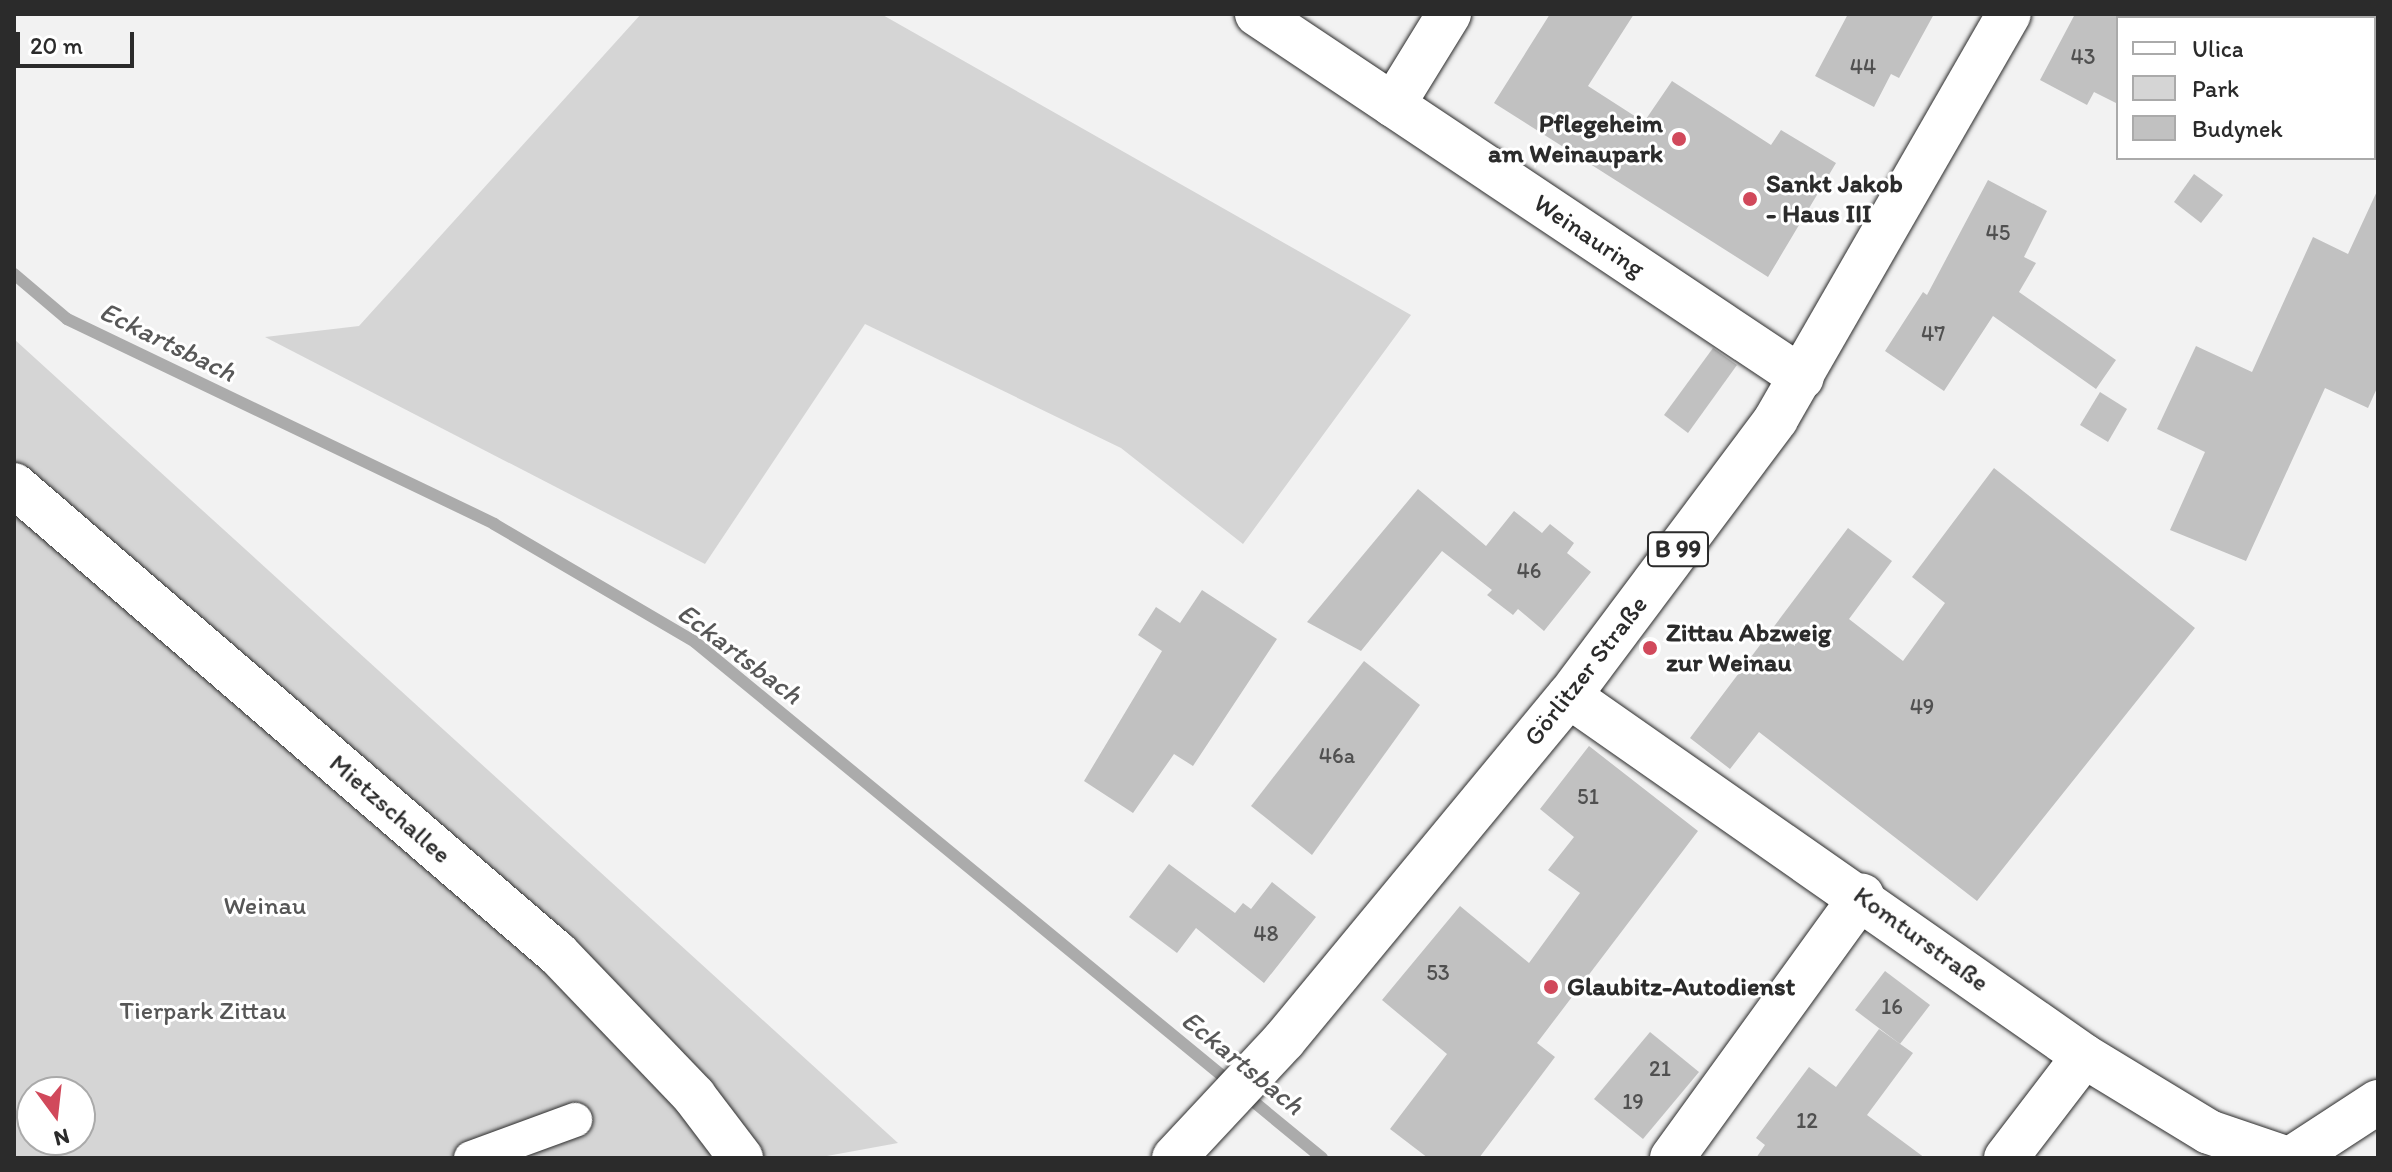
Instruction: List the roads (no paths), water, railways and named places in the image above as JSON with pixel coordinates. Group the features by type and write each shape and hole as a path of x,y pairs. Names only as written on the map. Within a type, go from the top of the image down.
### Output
{"street":[{"name":"Weinauring","path":"1257,14 1802,378"},
{"path":"1393,105 1449,14"},
{"name":"Görlitzer Straße","path":"1186,1146 1284,1040 1569,696 1802,378 2009,14"},
{"name":"Mietzschallee","path":"14,485 558,954 694,1096 741,1158"},
{"name":"Komturstraße","path":"1569,696 1862,896 2084,1056 2209,1132 2285,1158"},
{"path":"1672,1158 1862,896"},
{"path":"2006,1158 2084,1056"},
{"path":"2292,1158 2378,1102"},
{"path":"471,1158 575,1120"}],"waterway":[{"name":"Eckartsbach","path":"14,274 67,319 494,524 695,642 1322,1158"}],"place":[{"name":"Pflegeheim am Weinaupark","path":"1679,139"},
{"name":"Sankt Jakob - Haus III","path":"1750,199"},
{"name":"Zittau Abzweig zur Weinau","path":"1650,648"},
{"name":"Glaubitz-Autodienst","path":"1551,987"}],"park label":[{"name":"Weinau","path":"265,906"},
{"name":"Tierpark Zittau","path":"203,1011"}]}
